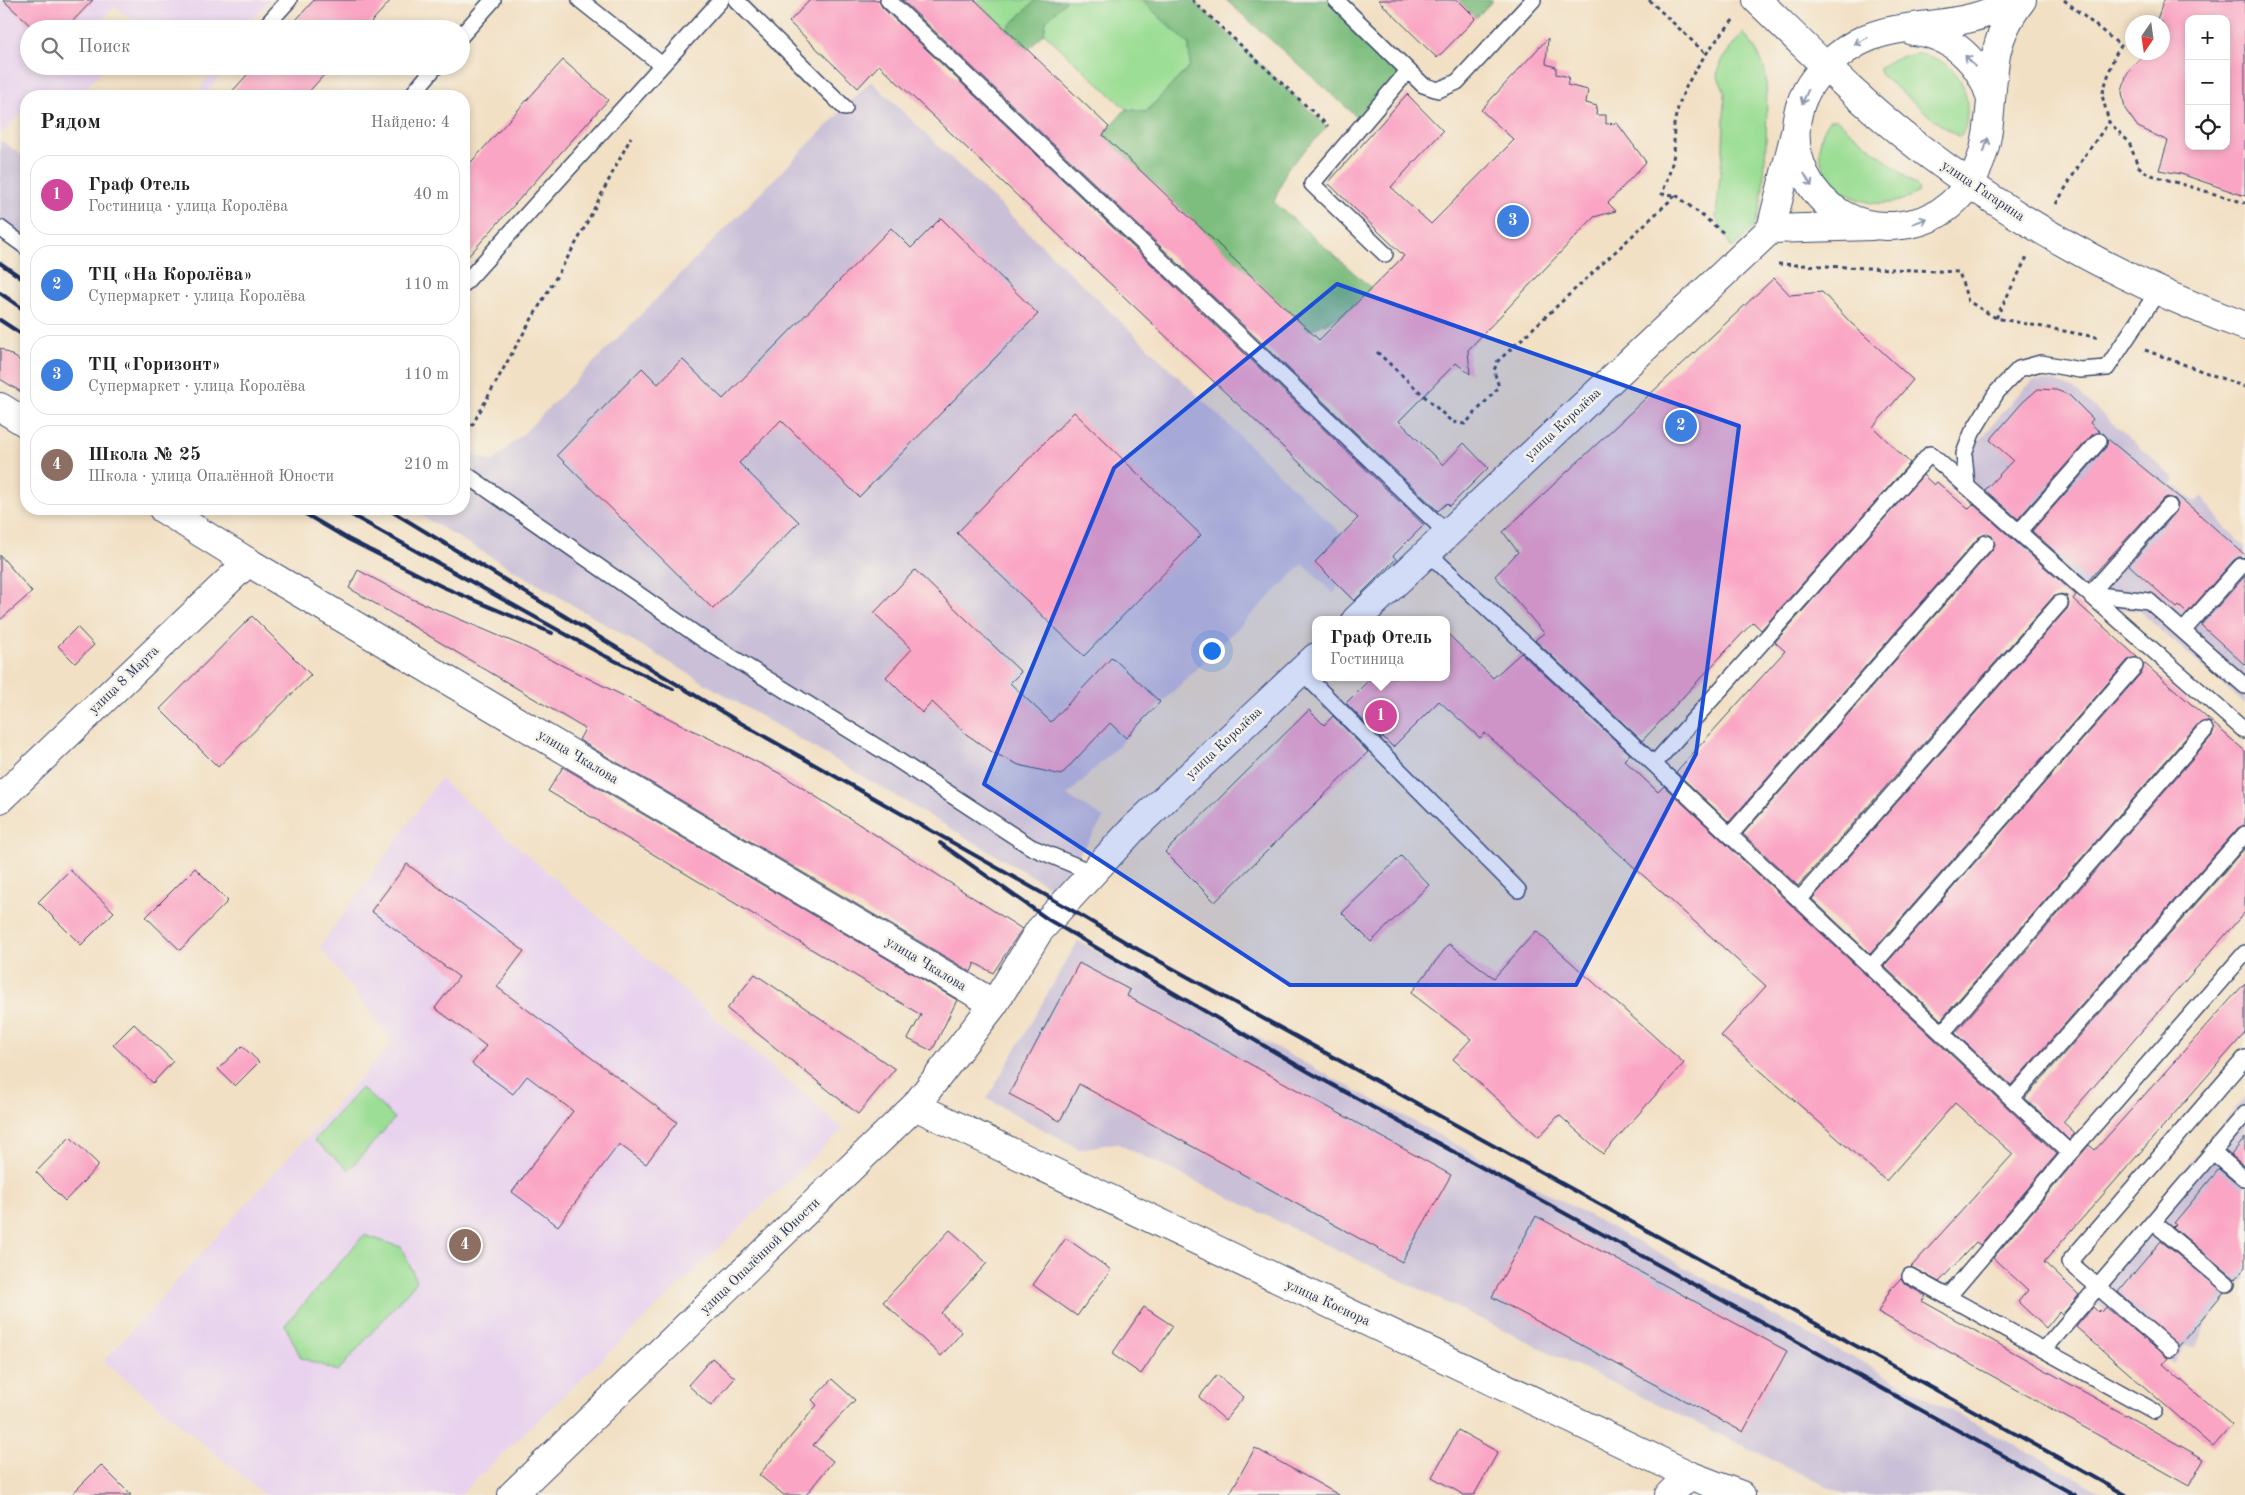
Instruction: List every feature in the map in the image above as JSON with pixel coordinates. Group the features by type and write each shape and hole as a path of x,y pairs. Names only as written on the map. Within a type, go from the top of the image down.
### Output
{"street":[{"path":"2011,0 2003,6 1964,20 1901,30 1866,38 1847,49 1826,66 1813,80 1804,96 1771,228 1890,227 1914,224 1933,216 1951,204 1969,183 1981,160 1988,140 1995,61 1999,44 2007,23 2022,0"},
{"name":"улица Гагарина","path":"1747,8 1826,66 1919,148 2055,239 2123,275 2245,326"},
{"path":"1901,30 1923,32 1940,38 1961,51 1978,70 1988,88 1992,104"},
{"path":"1795,134 1800,166 1812,186 1836,212 1872,226"},
{"name":"улица Королёва","path":"1360,616 1771,228"},
{"path":"0,407 20,419"},
{"name":"улица Чкалова","path":"173,515 248,562 994,1004"},
{"name":"улица 8 Марта","path":"0,799 248,562"},
{"name":"улица Королёва","path":"1093,873 1133,829 1308,664"},
{"name":"улица Опалённой Юности","path":"512,1495 916,1106 994,1004 1040,931 1093,873"},
{"name":"улица Косиора","path":"916,1106 1689,1475 1741,1495"},
{"path":"1669,1495 1689,1475"}],"lane":[{"path":"271,20 290,0"},
{"path":"470,26 494,0"},
{"path":"580,0 662,65"},
{"path":"470,277 721,0"},
{"path":"736,0 845,108"},
{"path":"888,0 1448,534"},
{"path":"1336,0 1423,85 1438,90 1457,82 1533,0"},
{"path":"1385,254 1312,184 1408,71"},
{"path":"415,90 428,75"},
{"path":"0,228 20,243"},
{"path":"1967,486 1964,454 1972,433 1997,392 2018,369 2041,363 2080,370 2107,368 2158,290"},
{"path":"2019,532 2099,441"},
{"path":"1654,764 1930,454 2245,730"},
{"path":"470,477 704,640 890,755 1031,847 1093,873"},
{"path":"2090,594 2169,506"},
{"path":"1730,835 1986,543"},
{"path":"1427,552 2070,1153"},
{"path":"2183,631 2241,566"},
{"path":"2090,594 2149,601 2245,686"},
{"path":"1799,900 2060,603"},
{"path":"1871,967 2135,666"},
{"path":"1324,681 1518,890"},
{"path":"1942,1033 2205,730"},
{"path":"2012,1098 2245,834"},
{"path":"1948,1297 2070,1153 2245,954"},
{"path":"2170,1348 2069,1262 2245,1058"},
{"path":"2044,1350 2245,1114"},
{"path":"2212,1152 2245,1179"},
{"path":"2153,1222 2227,1284"},
{"path":"1910,1276 2154,1411"}],"path":[{"path":"1192,0 1327,127 1334,120"},
{"path":"1649,0 1705,53"},
{"path":"2064,0 2122,46 2114,57 2102,96 2108,122 2128,142 2138,166 2148,174 2245,203"},
{"path":"1747,8 1705,53 1682,96 1674,126 1674,151 1671,171 1662,194 1676,194 1763,264 1959,272 1968,301 1996,318 2123,342 2245,388"},
{"path":"470,429 579,238 635,128"},
{"path":"1377,352 1452,422 1465,424 1499,387 1494,370 1497,362 1676,194"}],"highlighted area":[{"path":"1337,284 1739,426 1696,754 1576,985 1290,985 984,784 1114,468"}],"shaded area":[{"path":"0,0 269,0 252,20 132,20 115,6 103,20 20,20 20,75 98,75 84,90 20,90 20,114 0,136"},
{"path":"221,75 209,90 202,90 200,88 210,76"},
{"path":"871,81 1354,546 1334,594 1303,564 1067,796 1104,818 1055,890 420,515 470,515 470,453 492,462 527,430"},
{"path":"0,140 20,154 20,252 0,235"},
{"path":"2033,381 2055,381 2074,389 2175,479 2172,484 2195,502 2202,495 2221,523 2245,547 2245,704 2139,611 2084,604 1945,482 2014,399"},
{"path":"440,779 843,1129 460,1495 265,1495 104,1361 393,1042 320,947"},
{"path":"1078,941 2108,1495 1845,1495 1116,1143 1079,1149 987,1099"},
{"path":"2245,1097 2245,1281 2242,1281 2206,1323 2196,1347 2185,1346 2173,1363 2083,1292"}],"green space":[{"path":"975,0 1036,0 1006,29"},
{"path":"1036,0 1067,0 1046,21 1044,33 1028,50 1006,29"},
{"path":"1067,0 1141,0 1189,44 1190,66 1146,112 1126,109 1044,33 1046,21"},
{"path":"1141,0 1192,0 1327,127 1287,169 1274,202 1371,288 1347,313 1309,331 1103,135 1126,109 1146,112 1190,66 1189,44"},
{"path":"1226,0 1336,0 1408,71 1364,123"},
{"path":"1458,0 1493,0 1476,18"},
{"path":"1743,33 1757,51 1765,72 1767,103 1766,150 1759,213 1753,227 1732,249 1716,217 1723,146 1725,93 1717,75 1723,58"},
{"path":"1919,54 1940,61 1948,66 1960,81 1964,90 1967,115 1965,128 1959,137 1942,126 1880,74 1879,69 1883,65 1903,56"},
{"path":"1836,119 1918,187 1918,192 1897,201 1877,203 1857,199 1840,189 1827,175 1820,158 1821,140 1830,120"},
{"path":"361,1088 395,1118 349,1170 314,1140"},
{"path":"364,1235 401,1247 417,1281 338,1371 301,1358 285,1325"}],"building":[{"path":"3,0 93,0 74,20 24,20"},
{"path":"314,0 391,0 373,20 296,20"},
{"path":"810,0 879,0 882,7 1424,525 1393,556 1396,559 1354,601 1315,562 1358,518 879,65 858,88 789,22"},
{"path":"902,0 975,0 1109,127 1103,135 1319,340 1404,256 1328,183 1407,94 1443,131 1391,187 1431,224 1514,140 1481,110 1548,38 1546,64 1556,67 1556,74 1569,77 1567,85 1588,90 1586,103 1597,106 1596,115 1606,115 1606,124 1617,123 1646,162 1608,203 1616,211 1594,217 1468,350 1470,374 1456,363 1399,421 1443,465 1464,443 1488,468 1450,506 1447,503 1438,511"},
{"path":"1378,0 1458,0 1476,18 1437,58"},
{"path":"2164,0 2245,0 2245,196 2181,174 2159,170 2168,141 2138,127 2125,109 2122,92 2130,69 2138,60 2170,60 2170,15 2159,15"},
{"path":"563,60 608,100 470,254 470,163"},
{"path":"247,75 324,75 310,90 233,90"},
{"path":"941,218 1038,314 859,497 781,420 739,463 799,522 713,609 557,455 642,368 658,384 682,359 723,399 891,228 911,248"},
{"path":"1774,278 1790,295 1822,292 1851,323 1913,380 1873,427 1910,463 1761,630 1753,622 1642,741 1535,640 1544,633 1495,576 1518,552 1503,532"},
{"path":"0,348 20,360 20,391 0,379"},
{"path":"2038,389 2056,390 2069,395 2093,419 2090,423 2100,432 2092,435 2018,519 1985,490 2013,460 1990,440 2023,402"},
{"path":"1074,412 1201,535 1084,656 957,533"},
{"path":"2108,439 2191,507 2245,555 2245,558 2239,557 2234,560 2187,613 2179,606 2177,608 2129,565 2176,512 2178,504 2175,499 2167,497 2162,500 2088,581 2032,531 2106,447"},
{"path":"1923,475 1934,485 1937,482 1968,509 1973,504 2076,595 2073,599 2137,657 2128,660 1870,954 1812,899 2067,609 2069,604 2067,596 2061,594 2053,597 1798,886 1743,834 1993,549 1995,544 1992,536 1987,534 1979,537 1729,822 1676,772 1785,651 1775,642"},
{"path":"0,555 32,592 0,620"},
{"path":"358,570 412,599 525,647 779,773 1022,929 993,973 975,963 971,972 579,740 585,729 349,588"},
{"path":"915,570 1021,672 1010,683 1051,722 1112,657 1160,702 1126,738 1110,723 1061,775 1019,765 992,752 966,734 932,702 922,713 886,677 912,649 874,613"},
{"path":"2245,576 2245,665 2201,625"},
{"path":"252,616 311,675 218,767 160,709"},
{"path":"77,627 94,645 75,663 58,646"},
{"path":"1450,636 1493,678 1521,653 1630,754 1624,760 1658,792 1664,786 2057,1154 1980,1245 1976,1242 1939,1282 1911,1267 2013,1154 1955,1103 1886,1181 1721,1036 1766,986 1485,733 1480,738 1439,701 1393,747 1383,737 1381,739 1346,703 1368,681 1450,681"},
{"path":"2144,663 2245,751 2245,825 2238,828 2011,1085 1955,1033 2212,736 2214,731 2211,723 2206,721 2198,724 1941,1020 1884,966 2142,672"},
{"path":"1309,710 1324,725 1333,716 1368,752 1215,902 1165,852"},
{"path":"563,767 957,1000 932,1051 908,1039 921,1015 548,791"},
{"path":"2245,848 2245,912 2063,1122 2075,1133 2069,1140 2025,1098"},
{"path":"1401,856 1429,885 1371,942 1342,913"},
{"path":"407,864 524,951 497,987 677,1122 646,1164 619,1144 558,1226 512,1192 573,1111 527,1076 513,1094 472,1064 486,1046 435,1008 459,977 371,911"},
{"path":"195,868 228,901 180,950 146,917"},
{"path":"70,870 114,912 81,945 38,902"},
{"path":"1536,931 1684,1063 1603,1154 1559,1115 1539,1137 1453,1059 1471,1039 1411,993 1449,944 1494,978"},
{"path":"1079,963 1130,990 1127,996 1451,1175 1402,1262 1079,1084 1060,1121 1009,1094"},
{"path":"755,974 895,1069 858,1114 727,1009"},
{"path":"2245,983 2245,1033 2044,1262 2079,1295 2062,1315 2059,1312 2046,1328 2018,1302 2028,1290 1993,1258 2089,1145 2095,1150"},
{"path":"134,1024 173,1061 153,1083 113,1045"},
{"path":"242,1046 259,1062 235,1086 218,1069"},
{"path":"70,1137 99,1165 65,1201 36,1172"},
{"path":"2245,1138 2245,1167 2231,1155"},
{"path":"2219,1169 2239,1186 2245,1188 2245,1267 2235,1279 2173,1227 2176,1224 2174,1223"},
{"path":"1536,1216 1787,1351 1743,1432 1492,1297"},
{"path":"950,1230 987,1263 941,1313 962,1332 941,1356 883,1302"},
{"path":"1066,1238 1111,1270 1077,1316 1033,1285"},
{"path":"2161,1241 2224,1292 2179,1346 2118,1292"},
{"path":"1901,1278 1905,1284 1926,1296 1922,1301 2204,1459 2189,1486 1878,1312 1890,1290"},
{"path":"1144,1307 1173,1326 1141,1374 1112,1354"},
{"path":"2093,1307 2098,1312 2100,1310 2102,1312 2106,1307 2168,1358 2163,1364 2232,1425 2213,1447 2076,1327"},
{"path":"712,1358 735,1378 711,1406 688,1385"},
{"path":"1217,1375 1244,1397 1225,1420 1199,1397"},
{"path":"832,1379 855,1400 813,1445 833,1461 806,1495 784,1495 759,1475 817,1405 812,1400"},
{"path":"1458,1430 1498,1452 1474,1495 1464,1495 1432,1477"},
{"path":"1255,1448 1339,1495 1229,1495"},
{"path":"101,1465 131,1495 71,1495"}],"railway":[{"path":"0,263 20,277"},
{"path":"0,293 20,307"},
{"path":"0,320 20,333"},
{"path":"307,515 348,539 443,587 552,633"},
{"path":"352,515 601,654 673,689"},
{"path":"398,515 739,722 1132,946 2126,1495"},
{"path":"940,843 1049,920 1309,1072 2075,1495"}],"place":[{"name":"ТЦ «Горизонт»","path":"1513,221"},
{"name":"ТЦ «На Королёва»","path":"1681,426"},
{"name":"Граф Отель","path":"1381,716"},
{"name":"Школа № 25","path":"465,1245"}]}
